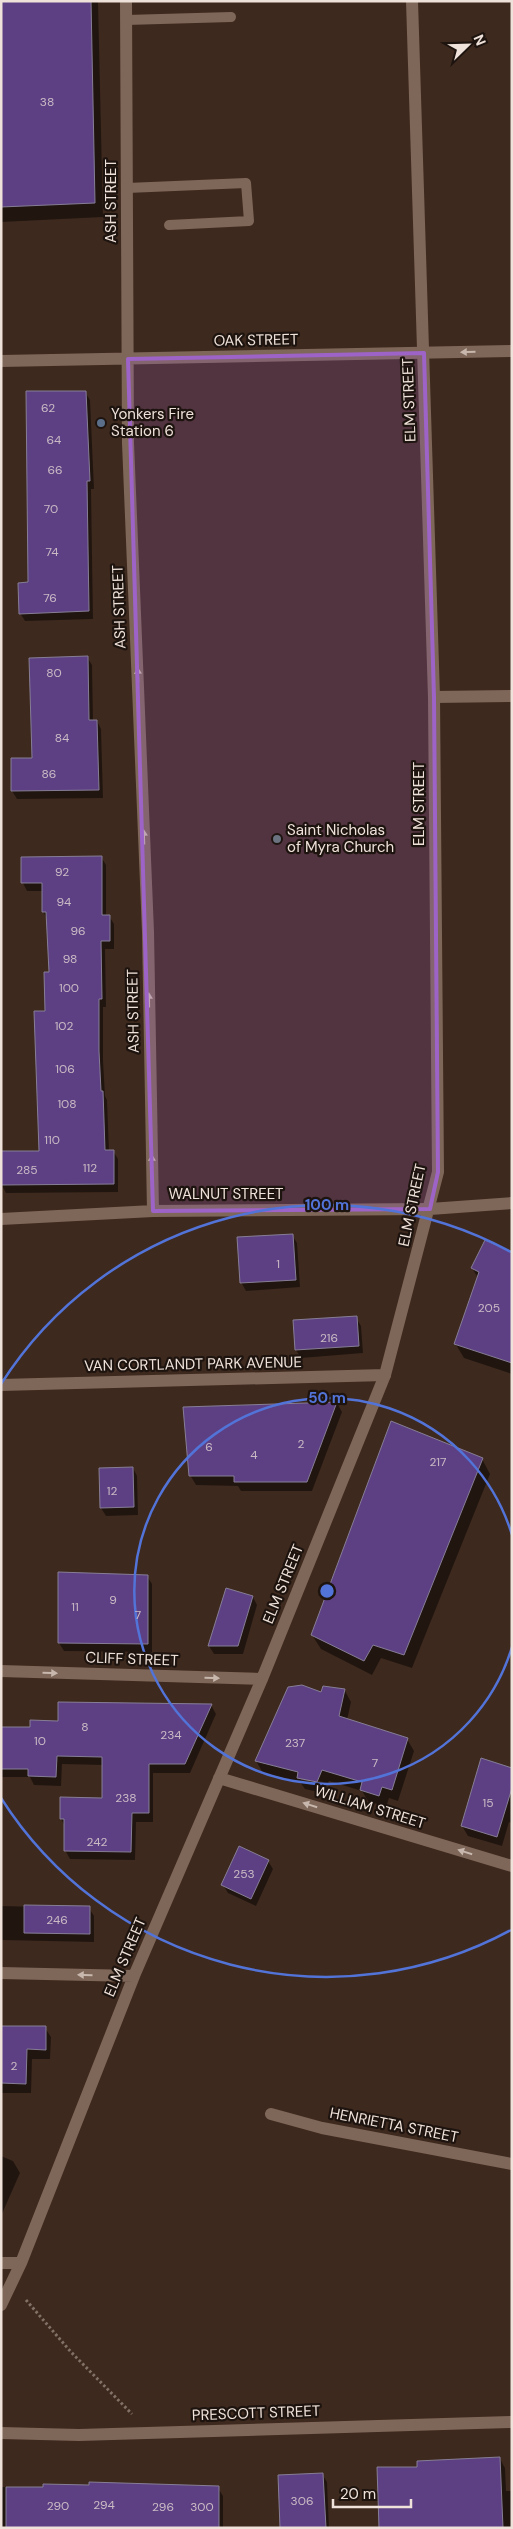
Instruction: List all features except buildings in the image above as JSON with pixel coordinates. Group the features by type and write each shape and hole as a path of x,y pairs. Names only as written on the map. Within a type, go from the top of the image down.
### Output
{"street":[{"name":"ASH STREET","path":"126,1 128,443 148,932 153,1211"},
{"name":"ELM STREET","path":"1,2305 21,2264 134,1976 262,1679 385,1375 430,1209 438,1172 434,697 412,1"},
{"name":"OAK STREET","path":"1,361 512,351"},
{"path":"434,697 512,696"},
{"name":"WALNUT STREET","path":"1,1219 153,1211 430,1209 512,1204"},
{"name":"VAN CORTLANDT PARK AVENUE","path":"1,1385 385,1375"},
{"name":"CLIFF STREET","path":"1,1671 262,1679"},
{"name":"WILLIAM STREET","path":"219,1778 512,1866"},
{"path":"1,1973 134,1976"},
{"name":"HENRIETTA STREET","path":"272,2114 322,2128 512,2164"},
{"path":"1,2263 21,2264"},
{"name":"PRESCOTT STREET","path":"1,2433 79,2435 512,2422"}],"lane":[{"path":"126,20 231,17"},
{"path":"127,188 246,182 249,221 169,224"}],"path":[{"path":"12,2283 71,2352 150,2433"}],"highlighted area":[{"path":"424,353 434,697 438,1172 430,1209 153,1211 128,359"}],"place":[{"name":"Yonkers Fire Station 6","path":"101,423"},
{"name":"Saint Nicholas of Myra Church","path":"277,839"}]}
